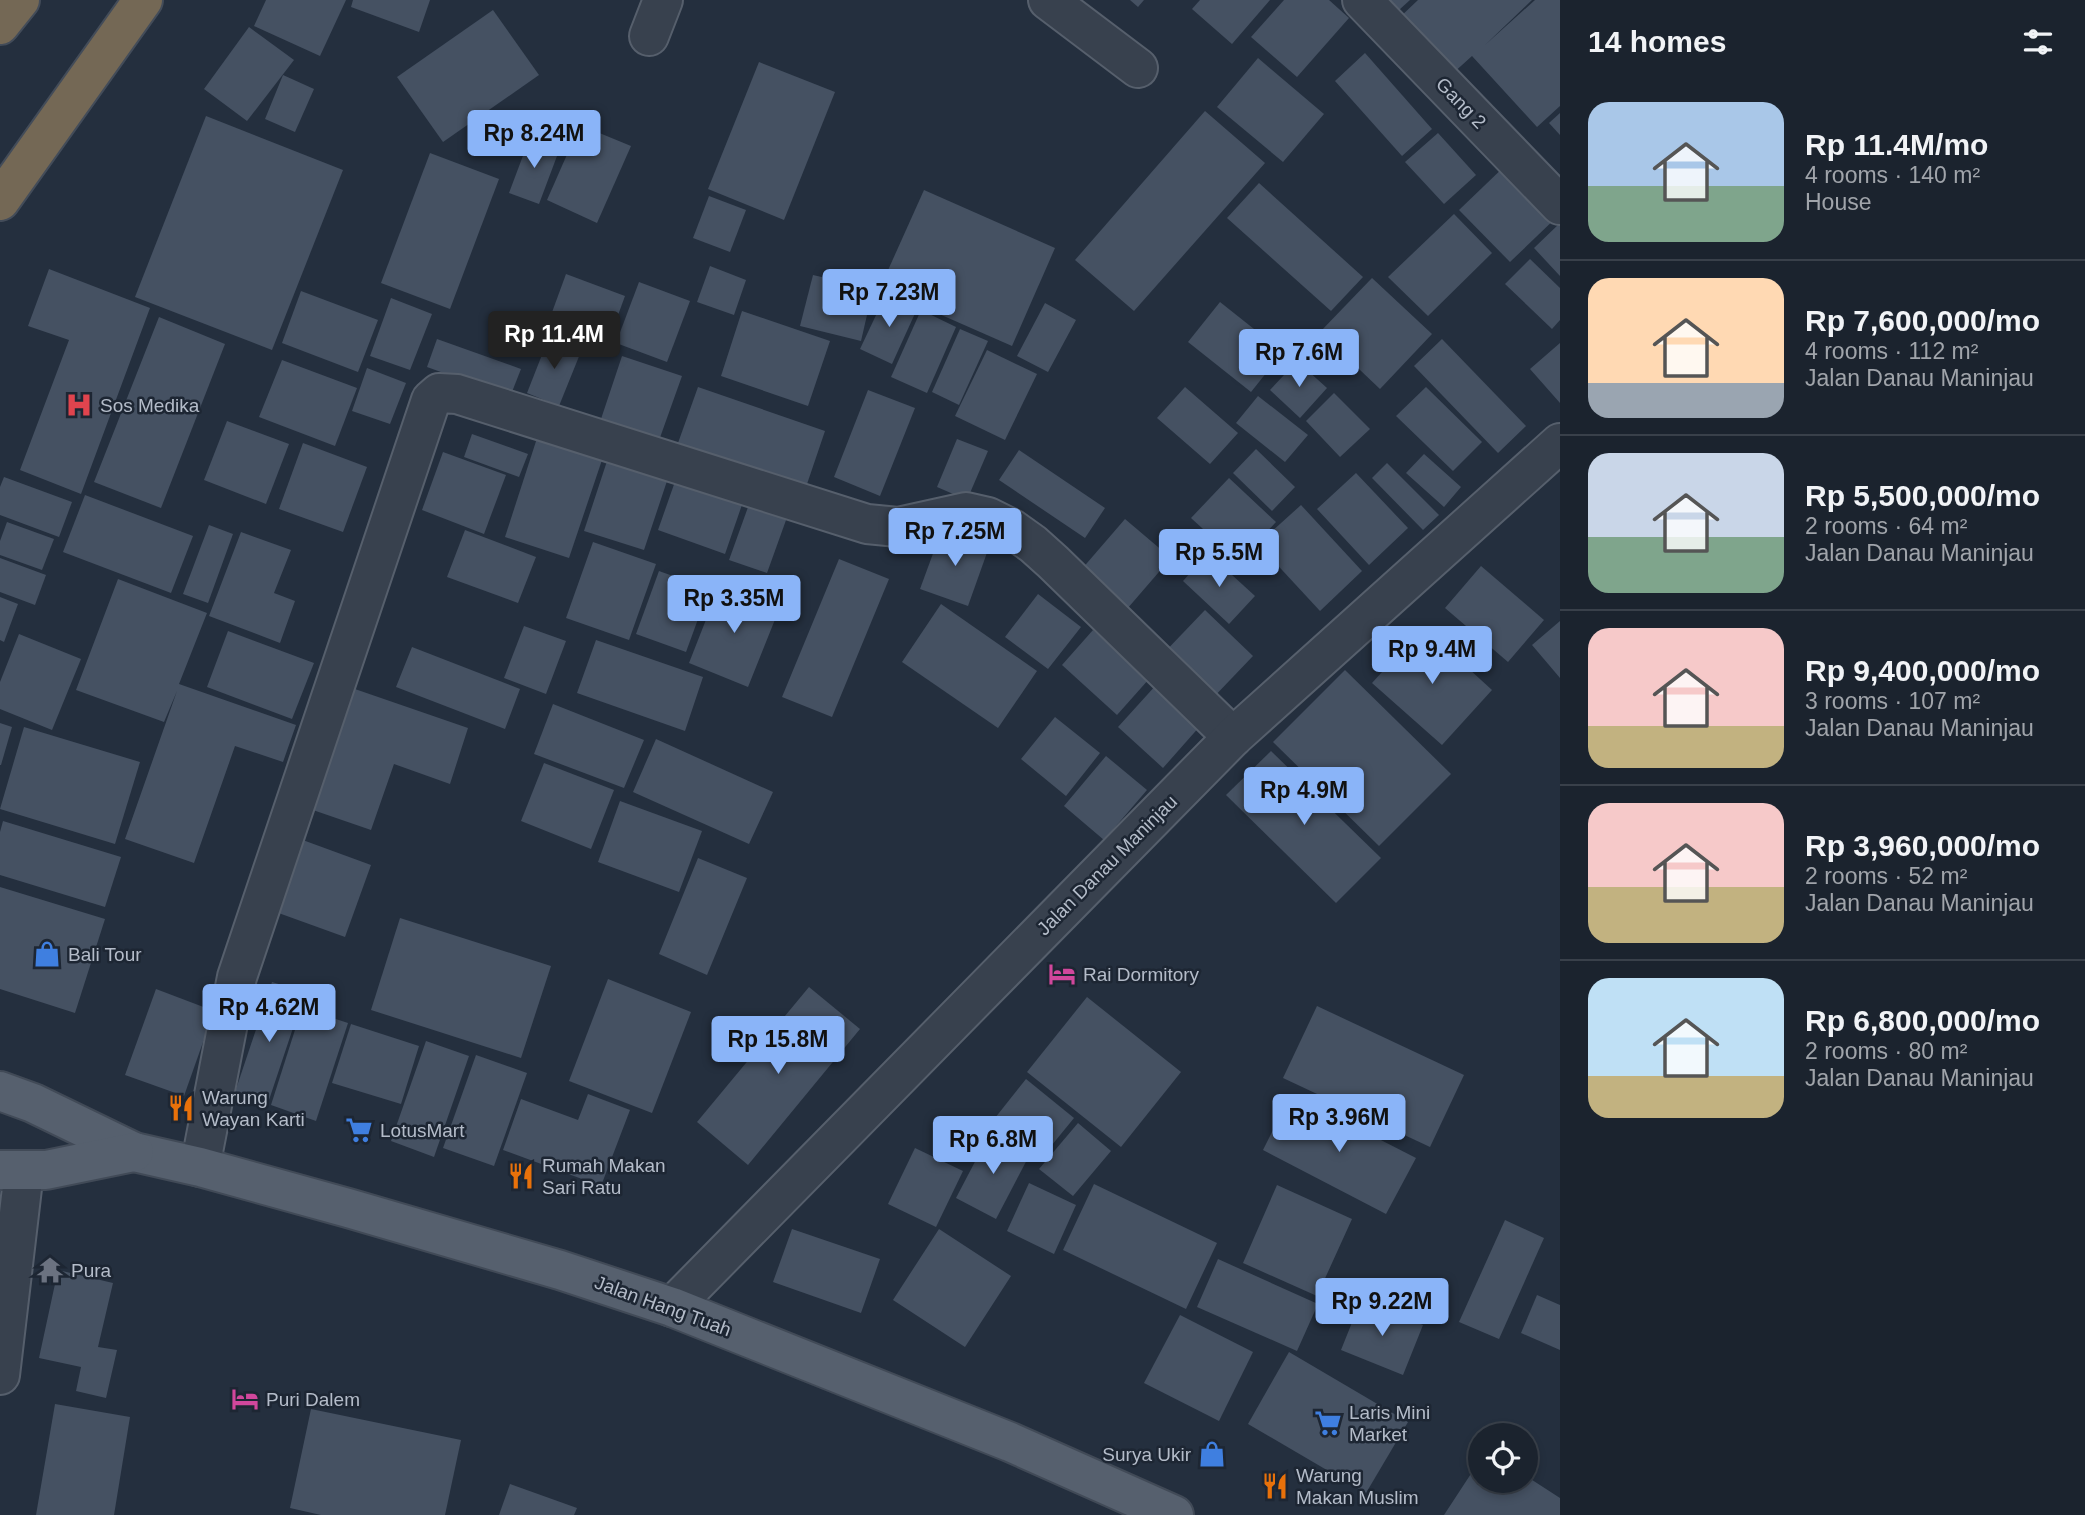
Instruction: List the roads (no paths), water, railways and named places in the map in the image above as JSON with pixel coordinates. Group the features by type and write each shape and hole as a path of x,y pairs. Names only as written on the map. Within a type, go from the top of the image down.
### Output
{"highway":[{"path":"0,25 20,0"},
{"path":"0,201 143,0"}],"main road":[{"name":"Jalan Hang Tuah","path":"0,1091 33,1102 134,1152 200,1167 560,1270 673,1307 1010,1442 1128,1505 1174,1515"},
{"name":"Jalan Hang Tuah","path":"12,1170 46,1170 134,1152"}],"street":[{"path":"649,36 663,0"},
{"path":"1048,0 1138,68"},
{"name":"Gang 2","path":"1362,0 1560,205"},
{"path":"200,1167 237,977 431,400 439,393 457,394 867,524 898,527 965,512 988,517 1033,544 1233,737"},
{"name":"Jalan Danau Maninjau","path":"673,1307 1233,737 1560,443"},
{"path":"0,1375 12,1170"}],"place":[{"name":"Sos Medika","path":"79,405"},
{"name":"Bali Tour","path":"47,954"},
{"name":"Rai Dormitory","path":"1062,974"},
{"name":"Warung Wayan Karti","path":"181,1108"},
{"name":"LotusMart","path":"359,1130"},
{"name":"Rumah Makan Sari Ratu","path":"521,1176"},
{"name":"Pura","path":"50,1270"},
{"name":"Puri Dalem","path":"245,1399"},
{"name":"Laris Mini Market","path":"1328,1423"},
{"name":"Surya Ukir","path":"1212,1454"},
{"name":"Warung Makan Muslim","path":"1275,1486"}]}
